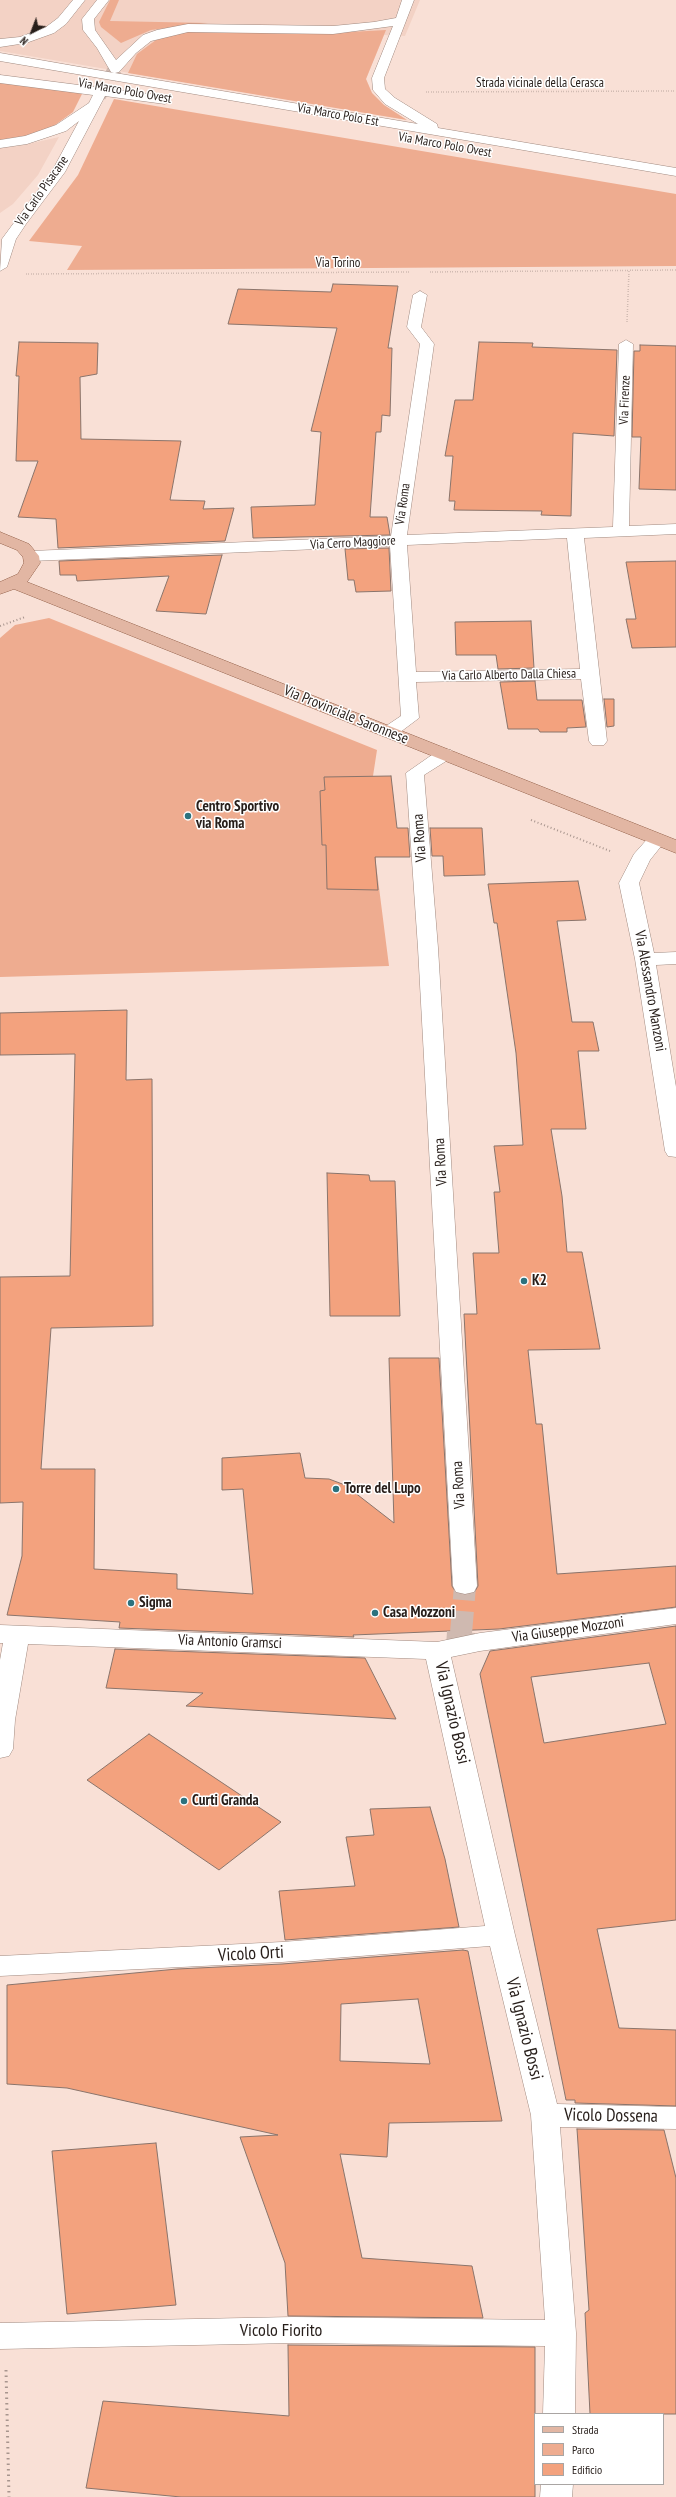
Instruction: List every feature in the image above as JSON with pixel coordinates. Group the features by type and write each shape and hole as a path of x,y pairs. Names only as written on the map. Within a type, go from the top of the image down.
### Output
{"main road":[{"path":"0,537 23,547 31,556 30,570 8,586"},
{"name":"Via Provinciale Saronnese","path":"8,586 389,732 676,847"}],"street":[{"path":"0,43 22,40 50,30 62,21 79,0"},
{"path":"103,0 88,19 89,30 103,47 115,69 132,50 146,38 172,31 206,28 333,30 374,26 401,21"},
{"path":"408,0 378,78 380,90 384,96 405,111 446,134"},
{"name":"Via Marco Polo Est","path":"0,57 676,172"},
{"name":"Via Marco Polo Ovest","path":"0,70 676,184"},
{"path":"0,79 187,102"},
{"name":"Via Carlo Pisacane","path":"0,267 13,222 58,172 98,99 72,122 61,128"},
{"path":"0,144 27,140 61,128"},
{"path":"0,156 33,148 51,138 61,128"},
{"name":"Via Roma","path":"389,732 410,718 398,541 427,344 414,327 420,295"},
{"name":"Via Firenze","path":"621,530 626,344"},
{"name":"Via Cerro Maggiore","path":"31,556 621,530 676,529"},
{"name":"Via Carlo Alberto Dalla Chiesa","path":"407,677 589,674 575,533"},
{"path":"589,674 598,741"},
{"name":"Via Roma","path":"444,754 415,773 428,948 464,1586"},
{"name":"Via Alessandro Manzoni","path":"657,840 641,858 629,883 645,959 676,1151"},
{"path":"645,959 676,958"},
{"name":"Via Giuseppe Mozzoni","path":"448,1649 503,1638 676,1616"},
{"path":"0,1750 9,1634"},
{"name":"Via Antonio Gramsci","path":"9,1634 448,1649"},
{"name":"Via Ignazio Bossi","path":"448,1649 501,1935 545,2115 562,2333 559,2413"},
{"name":"Vicolo Orti","path":"0,1966 282,1952 501,1935"},
{"name":"Vicolo Dossena","path":"545,2115 676,2118"},
{"name":"Vicolo Fiorito","path":"0,2336 293,2330 562,2333"},
{"path":"556,2497 557,2485"}],"path":[{"name":"Strada vicinale della Cerasca","path":"422,92 676,91"},
{"path":"425,272 676,270"},
{"path":"626,344 629,271"},
{"name":"Via Torino","path":"24,274 417,272"},
{"path":"0,2370 6,2369 9,2497"}],"shaded area":[{"path":"0,0 420,0 405,36 384,35 366,79 372,93 384,105 407,120 0,51"},
{"path":"59,137 38,175 13,204 0,213 0,148 19,146"}],"green space":[{"path":"110,0 119,0 110,21 208,23 151,30 121,43 101,27 99,22"},
{"path":"386,30 366,79 372,93 384,105 407,120 128,73 137,54 156,40 172,34 193,31 331,33"},
{"path":"0,82 83,92 73,112 51,128 31,135 0,140"},
{"path":"114,99 676,194 676,266 67,270 82,246 29,241 78,175"},
{"name":"Centro Sportivo via Roma","path":"49,618 377,750 373,776 391,776 393,795 396,857 376,857 389,966 0,977 0,638 15,625"}],"building":[{"path":"333,284 398,286 388,348 392,348 390,416 382,415 381,432 376,432 370,517 387,517 390,535 253,538 251,507 315,505 321,432 311,431 337,328 228,324 238,289 331,292"},
{"path":"19,342 98,343 97,374 80,377 81,439 181,441 170,500 205,501 203,509 234,508 225,541 58,548 56,519 18,517 38,461 16,461 19,376 16,376"},
{"path":"479,342 533,343 532,347 617,350 614,436 573,433 571,516 541,515 542,511 454,510 455,501 449,501 453,456 445,456 455,400 473,400"},
{"path":"640,345 676,346 676,490 639,489 641,437 632,437 634,351 640,351"},
{"path":"389,548 391,591 356,592 354,580 348,580 345,549"},
{"path":"222,555 206,614 156,611 169,576 77,581 76,575 60,575 59,561"},
{"path":"676,561 676,647 632,648 626,619 636,619 626,562"},
{"path":"531,621 534,668 498,669 496,655 456,655 455,622"},
{"path":"535,681 537,700 582,700 586,727 567,728 567,732 540,732 538,729 508,729 500,682"},
{"path":"604,699 614,699 614,726 607,727"},
{"path":"391,776 397,828 408,828 410,857 375,857 378,890 327,889 326,845 322,845 320,791 325,790 324,777"},
{"path":"430,828 482,828 485,875 444,876 443,856 432,856"},
{"path":"578,881 586,920 557,921 572,1022 593,1022 599,1051 578,1051 586,1129 551,1129 562,1196 567,1252 582,1252 600,1349 528,1350 536,1424 542,1424 557,1574 676,1566 676,1607 499,1629 353,1635 354,1637 119,1628 120,1622 7,1615 22,1556 23,1502 0,1503 0,1277 70,1276 75,1054 0,1055 0,1013 127,1010 126,1080 152,1079 153,1326 51,1328 41,1469 95,1469 94,1569 177,1574 177,1589 253,1594 243,1489 222,1490 222,1458 300,1453 305,1478 329,1479 345,1485 394,1523 389,1358 439,1358 452,1586 456,1593 465,1595 474,1593 478,1586 464,1314 477,1314 473,1253 499,1253 494,1192 500,1192 494,1146 523,1145 516,1053 497,923 494,923 488,884"},
{"path":"327,1173 369,1175 370,1181 395,1181 400,1316 330,1316"},
{"path":"676,1626 676,1920 597,1929 619,2028 676,2030 676,2106 575,2103 575,2100 566,2100 480,1674 490,1651","holes":["649,1663 666,1724 544,1743 531,1677"]},
{"path":"115,1649 365,1658 396,1719 186,1706 203,1693 106,1688"},
{"name":"Curti Granda","path":"149,1734 281,1822 219,1870 87,1780"},
{"path":"430,1807 445,1859 459,1927 285,1940 279,1891 355,1886 346,1837 374,1835 370,1809"},
{"path":"463,1950 468,1951 502,2121 389,2123 387,2157 340,2154 362,2258 472,2266 483,2318 288,2316 285,2263 240,2137 278,2135 67,2088 7,2084 7,1985 177,1969 282,1964","holes":["418,1999 430,2064 340,2061 341,2004"]},
{"path":"577,2129 664,2130 676,2178 676,2414 590,2413 585,2313 589,2310"},
{"path":"156,2143 176,2305 67,2314 52,2151"},
{"path":"288,2345 535,2347 535,2497 181,2497 86,2488 103,2401 289,2416"}],"tunnel":[{"path":"99,96 115,69"},
{"path":"461,1633 465,1586"},
{"path":"460,1647 461,1632"}],"place":[{"name":"Centro Sportivo via Roma","path":"188,816"},
{"name":"K2","path":"524,1281"},
{"name":"Torre del Lupo","path":"336,1489"},
{"name":"Sigma","path":"131,1603"},
{"name":"Casa Mozzoni","path":"375,1613"},
{"name":"Curti Granda","path":"184,1801"}]}
